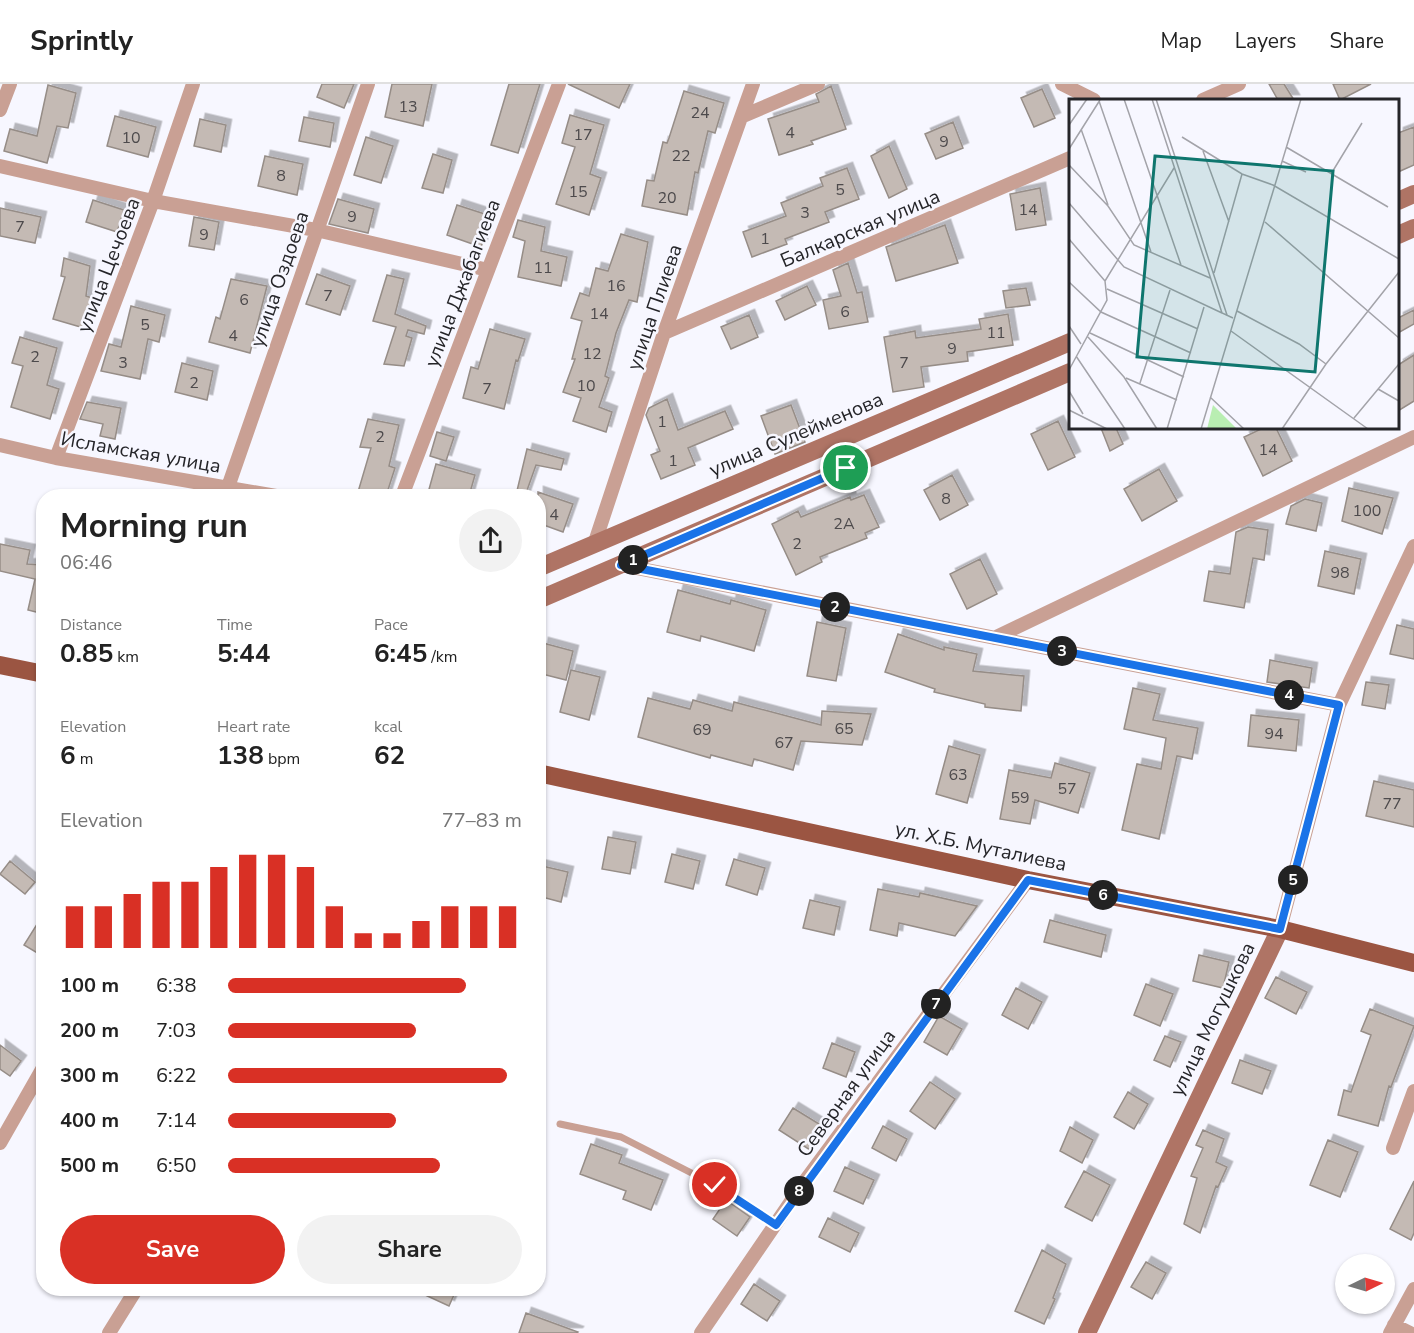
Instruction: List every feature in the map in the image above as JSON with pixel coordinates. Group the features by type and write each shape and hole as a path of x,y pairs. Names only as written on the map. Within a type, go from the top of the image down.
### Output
{"main road":[{"path":"1399,201 1414,194"},
{"path":"1399,235 1414,228"},
{"name":"улица Сулейменова","path":"546,565 1069,343"},
{"path":"546,597 1069,373"},
{"path":"0,665 36,672"},
{"name":"ул. Х.Б. Муталиева","path":"546,775 1028,880 1280,929 1414,963"},
{"name":"улица Могушкова","path":"1087,1333 1280,929"}],"street":[{"path":"0,110 10,84"},
{"name":"улица Цечоева","path":"57,458 153,201 193,84"},
{"name":"улица Оздоева","path":"228,487 368,84"},
{"name":"улица Джабагиева","path":"405,489 559,84"},
{"name":"улица Плиева","path":"594,544 664,333 753,84"},
{"path":"743,116 818,84"},
{"path":"1062,84 1092,99"},
{"path":"1205,99 1239,84"},
{"name":"Балкарская улица","path":"664,333 1069,159"},
{"path":"0,166 153,201 316,230 488,270"},
{"path":"994,638 1414,437"},
{"name":"Исламская улица","path":"0,445 57,458 239,489"},
{"name":"улица Могушкова","path":"1280,929 1339,705 1414,546"},
{"path":"621,565 1339,705"},
{"name":"Северная улица","path":"701,1333 776,1225 1028,880"},
{"path":"0,1143 36,1080"},
{"path":"1393,1148 1414,1091"},
{"path":"1410,1333 1392,1329 1414,1289"},
{"path":"109,1333 132,1296"}],"lane":[{"path":"560,1124 621,1137 715,1185 776,1225"}],"building":[{"path":"322,84 354,84 344,108 317,97"},
{"path":"392,84 432,84 423,126 385,117"},
{"path":"509,84 540,84 518,153 491,145"},
{"path":"568,84 630,84 619,108"},
{"path":"1269,84 1284,84 1293,99 1277,99"},
{"path":"1333,84 1371,84 1342,99 1340,99"},
{"path":"48,85 76,93 68,128 57,126 47,163 4,151 10,129 37,136"},
{"path":"831,86 846,129 811,141 813,144 779,155 768,119 819,102 816,94"},
{"path":"1042,89 1055,118 1034,127 1021,98"},
{"path":"684,91 724,103 715,133 708,131 698,173 695,172 687,215 642,206 647,180 654,181 663,142 667,143"},
{"path":"570,115 604,125 590,174 601,178 589,215 556,204 575,147 562,143"},
{"path":"115,116 156,127 148,157 107,146"},
{"path":"304,117 334,123 330,147 299,141"},
{"path":"200,119 226,125 221,152 194,146"},
{"path":"953,122 963,148 936,159 925,134"},
{"path":"1414,127 1414,165 1399,172 1399,133"},
{"path":"366,137 393,146 381,183 354,175"},
{"path":"889,146 907,189 889,198 871,156"},
{"path":"433,154 452,160 443,193 422,188"},
{"path":"265,156 303,164 297,195 258,186"},
{"path":"847,168 859,199 825,212 829,222 785,239 787,244 752,257 743,232 786,216 781,203 823,186 820,178"},
{"path":"1040,188 1046,225 1016,230 1010,194"},
{"path":"338,199 374,209 368,233 329,224"},
{"path":"93,200 124,210 117,232 86,222"},
{"path":"457,205 491,216 481,247 447,235"},
{"path":"0,208 41,217 35,243 0,236"},
{"path":"194,217 219,222 214,250 189,246"},
{"path":"518,220 545,227 541,251 567,257 561,286 518,277 525,241 513,237"},
{"path":"945,225 958,263 896,281 886,247"},
{"path":"621,234 648,242 637,302 629,300 616,333 605,376 609,378 599,407 612,412 606,432 573,421 581,398 563,392 575,359 572,359 582,321 571,318 580,293 589,296 596,268 608,271"},
{"path":"64,258 90,266 86,296 92,298 84,328 53,319 65,277 61,276"},
{"path":"848,263 857,293 862,292 868,322 829,329 823,300 841,296 833,270"},
{"path":"317,274 350,286 340,315 306,304"},
{"path":"387,275 404,279 395,314 426,326 424,334 408,330 406,336 412,338 404,366 384,364 396,327 373,321"},
{"path":"231,279 267,286 250,353 209,342 216,317 220,319"},
{"path":"807,286 816,305 785,320 776,301"},
{"path":"1026,288 1030,305 1006,308 1003,291"},
{"path":"131,306 165,315 159,342 148,339 140,379 101,371 109,344 121,347"},
{"path":"1414,310 1414,324 1399,332 1399,318"},
{"path":"1008,314 1013,345 967,352 968,361 921,367 924,387 893,392 884,337 915,331 916,338 981,329 979,319"},
{"path":"749,315 758,337 731,349 721,327"},
{"path":"490,329 525,339 518,361 516,360 504,409 463,398 471,367 478,369"},
{"path":"20,337 57,348 47,385 59,389 50,419 11,407 23,366 12,363"},
{"path":"1414,355 1414,401 1399,410 1399,364"},
{"path":"182,363 213,371 207,400 175,392"},
{"path":"667,399 678,430 725,411 733,429 688,448 695,465 661,479 651,455 660,451 646,415 649,408"},
{"path":"87,402 121,408 115,439 100,436 103,424 80,419"},
{"path":"791,405 805,442 775,454 761,416"},
{"path":"368,419 399,425 389,466 395,468 388,489 359,489 371,448 360,447"},
{"path":"1058,421 1075,457 1048,470 1031,434"},
{"path":"1101,429 1116,429 1123,444 1110,451"},
{"path":"1261,429 1276,429 1292,461 1263,476 1244,437"},
{"path":"437,432 454,437 446,461 430,456"},
{"path":"527,449 564,459 561,470 536,465 527,489 517,489"},
{"path":"436,464 475,475 471,489 429,489"},
{"path":"1159,469 1177,501 1142,521 1124,489"},
{"path":"952,475 968,505 940,520 924,490"},
{"path":"1349,488 1393,498 1382,534 1342,521"},
{"path":"546,495 573,504 563,532 546,526"},
{"path":"864,495 879,527 865,533 867,538 820,557 822,562 796,575 772,524 798,511 801,517 850,497 851,500"},
{"path":"1305,499 1322,503 1316,531 1286,524 1291,506"},
{"path":"1248,527 1268,530 1264,560 1253,558 1244,608 1204,601 1209,571 1230,574 1236,532"},
{"path":"0,544 30,550 27,564 36,565 36,612 28,610 35,579 0,571"},
{"path":"1325,551 1361,559 1354,594 1318,586"},
{"path":"980,559 997,594 967,609 950,574"},
{"path":"678,590 730,604 731,600 766,610 754,651 701,636 700,641 667,632"},
{"path":"817,622 846,628 836,681 807,676"},
{"path":"1397,625 1414,629 1414,659 1390,654"},
{"path":"898,634 944,650 944,647 977,654 973,671 1024,676 1021,711 985,707 985,704 934,692 935,689 885,672"},
{"path":"546,644 573,651 566,680 546,675"},
{"path":"1270,660 1312,668 1309,688 1267,682"},
{"path":"571,670 600,677 589,720 560,712"},
{"path":"1366,682 1389,685 1385,709 1362,705"},
{"path":"1133,688 1160,694 1153,720 1198,728 1192,759 1177,756 1159,839 1122,830 1137,764 1161,769 1166,738 1124,729"},
{"path":"648,698 690,709 693,700 732,711 734,702 821,725 822,711 871,714 862,745 801,741 793,770 754,759 752,766 711,755 710,758 638,737"},
{"path":"1251,715 1299,720 1296,751 1248,746"},
{"path":"949,746 980,755 967,803 936,794"},
{"path":"1055,763 1090,773 1078,813 1035,800 1030,824 1000,819 1009,770 1051,778"},
{"path":"1374,781 1414,790 1414,827 1366,816"},
{"path":"608,837 636,842 630,874 602,869"},
{"path":"672,854 700,861 693,889 665,882"},
{"path":"734,859 765,868 757,895 726,885"},
{"path":"10,861 35,882 25,894 0,874"},
{"path":"546,867 568,872 561,902 546,898"},
{"path":"878,889 919,897 920,893 977,906 955,936 899,923 897,936 870,930"},
{"path":"810,900 840,907 834,935 803,928"},
{"path":"1050,920 1106,935 1101,957 1044,942"},
{"path":"36,926 36,952 24,945"},
{"path":"1199,955 1229,962 1223,988 1193,981"},
{"path":"1276,977 1307,992 1296,1014 1265,998"},
{"path":"1146,984 1173,994 1160,1026 1134,1015"},
{"path":"1016,988 1042,1002 1028,1029 1002,1015"},
{"path":"1370,1009 1414,1026 1391,1087 1389,1086 1378,1126 1338,1115 1344,1090 1351,1092 1371,1035 1361,1031"},
{"path":"939,1016 962,1029 947,1055 924,1042"},
{"path":"1165,1036 1181,1042 1170,1067 1154,1060"},
{"path":"832,1043 855,1052 846,1077 823,1068"},
{"path":"0,1045 21,1061 10,1076 0,1069"},
{"path":"1240,1060 1271,1071 1262,1094 1232,1083"},
{"path":"930,1082 955,1099 935,1129 910,1111"},
{"path":"1128,1092 1148,1104 1134,1129 1114,1117"},
{"path":"793,1108 824,1127 810,1150 779,1130"},
{"path":"883,1126 907,1139 896,1161 872,1148"},
{"path":"1070,1127 1093,1140 1082,1163 1060,1151"},
{"path":"1203,1130 1224,1139 1216,1162 1227,1167 1218,1187 1216,1186 1200,1233 1184,1224 1197,1178 1191,1176 1203,1148 1196,1145"},
{"path":"1328,1140 1358,1152 1340,1197 1310,1185"},
{"path":"591,1144 622,1155 619,1163 663,1180 651,1210 623,1199 626,1191 580,1174"},
{"path":"845,1167 874,1180 863,1204 834,1191"},
{"path":"1084,1171 1110,1185 1092,1221 1065,1207"},
{"path":"1414,1181 1414,1233 1411,1240 1390,1229"},
{"path":"726,1200 750,1217 737,1236 713,1219"},
{"path":"828,1218 859,1233 850,1252 819,1237"},
{"path":"1042,1250 1066,1264 1044,1324 1015,1311"},
{"path":"1146,1262 1166,1273 1152,1299 1131,1287"},
{"path":"754,1284 780,1301 767,1321 741,1304"},
{"path":"427,1296 453,1296 449,1306"},
{"path":"526,1313 578,1332 519,1333"}],"route":[{"path":"715,1185 776,1225 1028,880 1280,929 1339,705 621,565 846,468"}]}
